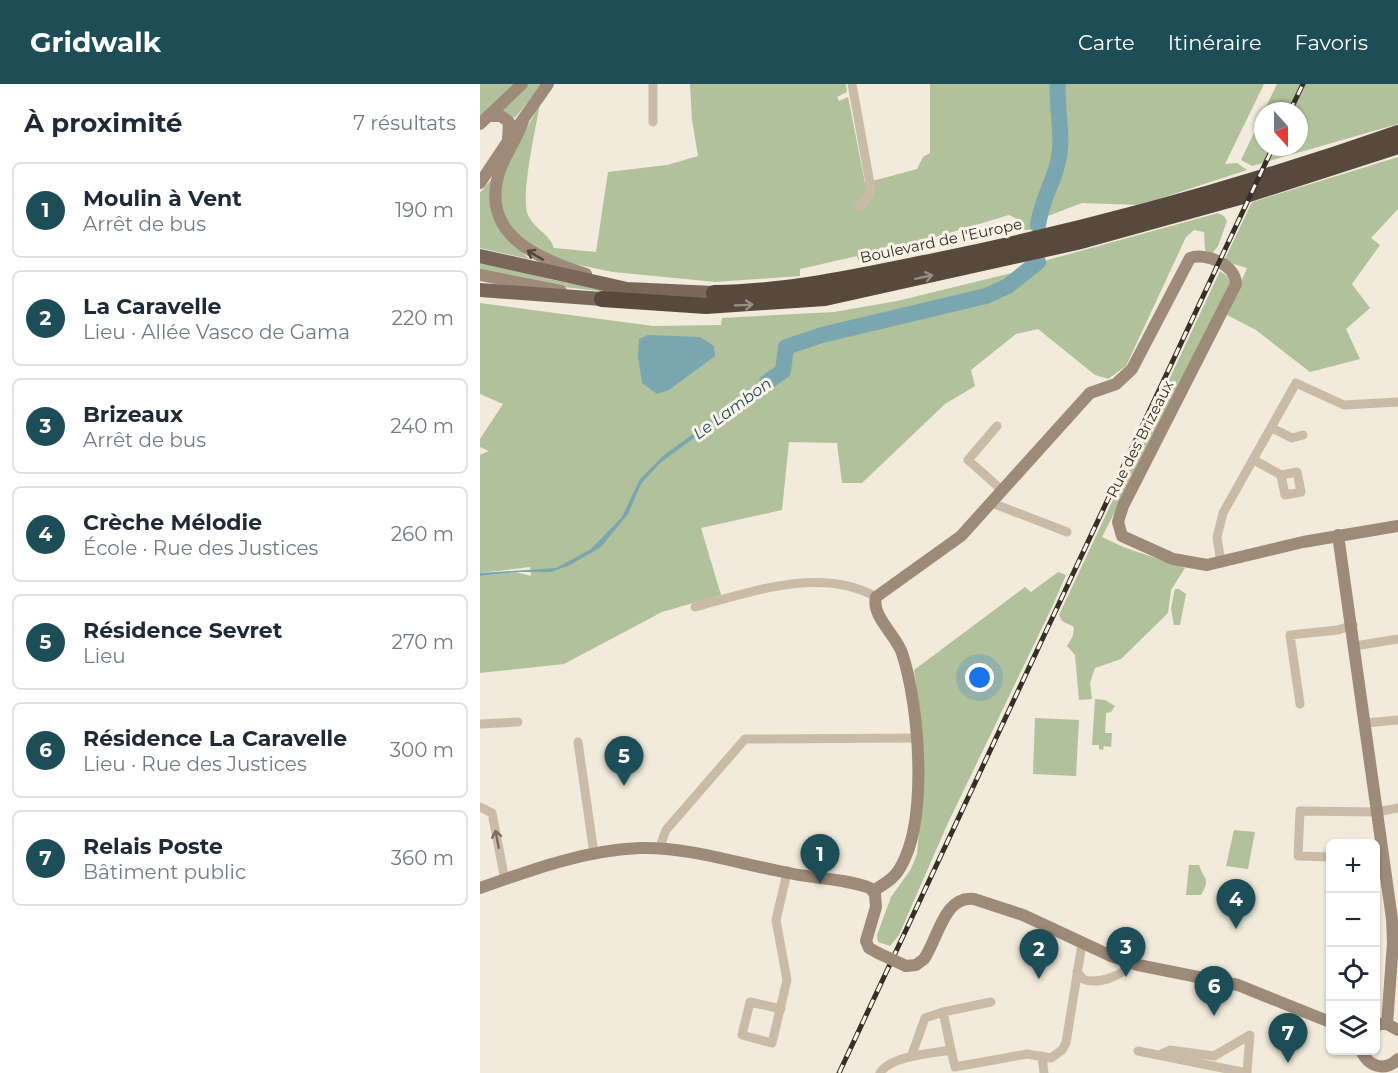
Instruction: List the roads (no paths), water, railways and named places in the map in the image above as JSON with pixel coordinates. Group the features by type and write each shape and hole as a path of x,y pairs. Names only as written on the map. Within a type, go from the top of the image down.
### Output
{"highway":[{"name":"Boulevard de l'Europe","path":"714,293 815,284 1001,248 1209,194 1398,133"},
{"name":"Boulevard de l'Europe","path":"602,299 705,306 781,303 825,298 1077,242 1243,196 1398,147"}],"main road":[{"name":"Boulevard de l'Europe","path":"480,256 627,289 714,293"},
{"name":"Boulevard de l'Europe","path":"480,290 602,299"}],"street":[{"path":"484,120 522,84"},
{"path":"480,183 548,84"},
{"path":"653,84 653,122"},
{"path":"852,84 871,189 867,201 859,206"},
{"path":"484,120 501,116 509,122 508,140"},
{"path":"524,118 520,133 500,171 496,192 502,222 518,243 536,256 595,277 663,289 714,293"},
{"name":"Rue des Brizeaux","path":"1003,491 1090,393 1116,384 1132,369 1186,261 1200,255 1224,266 1236,278 1234,290 1123,506 1118,522 1122,536 1133,543 1173,559 1193,563 1221,563 1338,535 1398,526"},
{"path":"480,275 602,299"},
{"path":"1221,563 1217,537 1220,521 1296,383 1344,405 1398,402"},
{"path":"873,891 893,878 900,869 914,833 917,788 917,738 905,661 895,637 878,614 874,603 876,597 947,547 1003,491 968,460 997,426"},
{"path":"1272,428 1292,438 1303,435"},
{"path":"1254,460 1281,475"},
{"path":"992,503 1067,532"},
{"path":"1338,535 1353,626 1377,812 1392,879 1393,943 1381,1024 1398,1030"},
{"path":"695,607 785,584 837,585 860,589 876,597"},
{"path":"1300,704 1290,635 1338,630 1353,626"},
{"path":"1355,646 1398,639"},
{"path":"1365,723 1398,720"},
{"path":"480,724 518,722"},
{"path":"659,849 666,830 745,739 917,738"},
{"path":"578,742 594,854"},
{"path":"1298,799 1298,856 1326,856"},
{"path":"480,807 492,813 505,880"},
{"path":"1299,811 1377,812 1398,808"},
{"path":"480,888 594,854 617,849 659,849 718,856 787,873 856,884 873,891"},
{"path":"781,1009 750,1002 742,1035 772,1043 781,1009 787,980 776,920 787,873"},
{"path":"873,891 876,907 866,941 869,948 906,966 916,965 924,959 950,909 966,898 1023,915 1082,944 1130,963 1245,987 1326,1020"},
{"path":"943,1012 955,1067 1027,1054 1051,1058 1062,1050 1066,1043 1082,944"},
{"path":"1077,972 1083,979 1096,981 1124,972 1130,963"},
{"path":"910,1057 924,1018 991,1002"},
{"path":"1138,1051 1247,1072 1250,1035 1214,1056 1170,1050 1159,1055"},
{"path":"880,1073 886,1066 910,1057 951,1050"},
{"path":"1363,1055 1373,1069 1388,1066 1398,1059"},
{"path":"1041,1056 1044,1073"}],"water":[{"path":"648,335 700,337 714,346 715,356 669,390 657,394 642,383 638,357 639,339"},
{"path":"782,370 784,371 660,463 641,484 628,514 601,547 570,565 551,572 516,572 480,576 480,573 556,568 591,549 622,517 640,479 664,455"}],"waterway":[{"name":"Le Lambon","path":"1038,225 1042,206 1059,159 1058,84"},
{"name":"Le Lambon","path":"767,382 783,371 786,347 822,335 986,296 1008,286 1038,262"}],"railway":[{"path":"1294,102 1303,84"},
{"path":"839,1073 1269,156"}],"place":[{"name":"Résidence Sevret","path":"624,786"},
{"name":"Moulin à Vent","path":"820,884"},
{"name":"Crèche Mélodie","path":"1236,929"},
{"name":"Brizeaux","path":"1126,977"},
{"name":"La Caravelle","path":"1039,979"},
{"name":"Résidence La Caravelle","path":"1214,1016"},
{"name":"Relais Poste","path":"1288,1063"}]}
